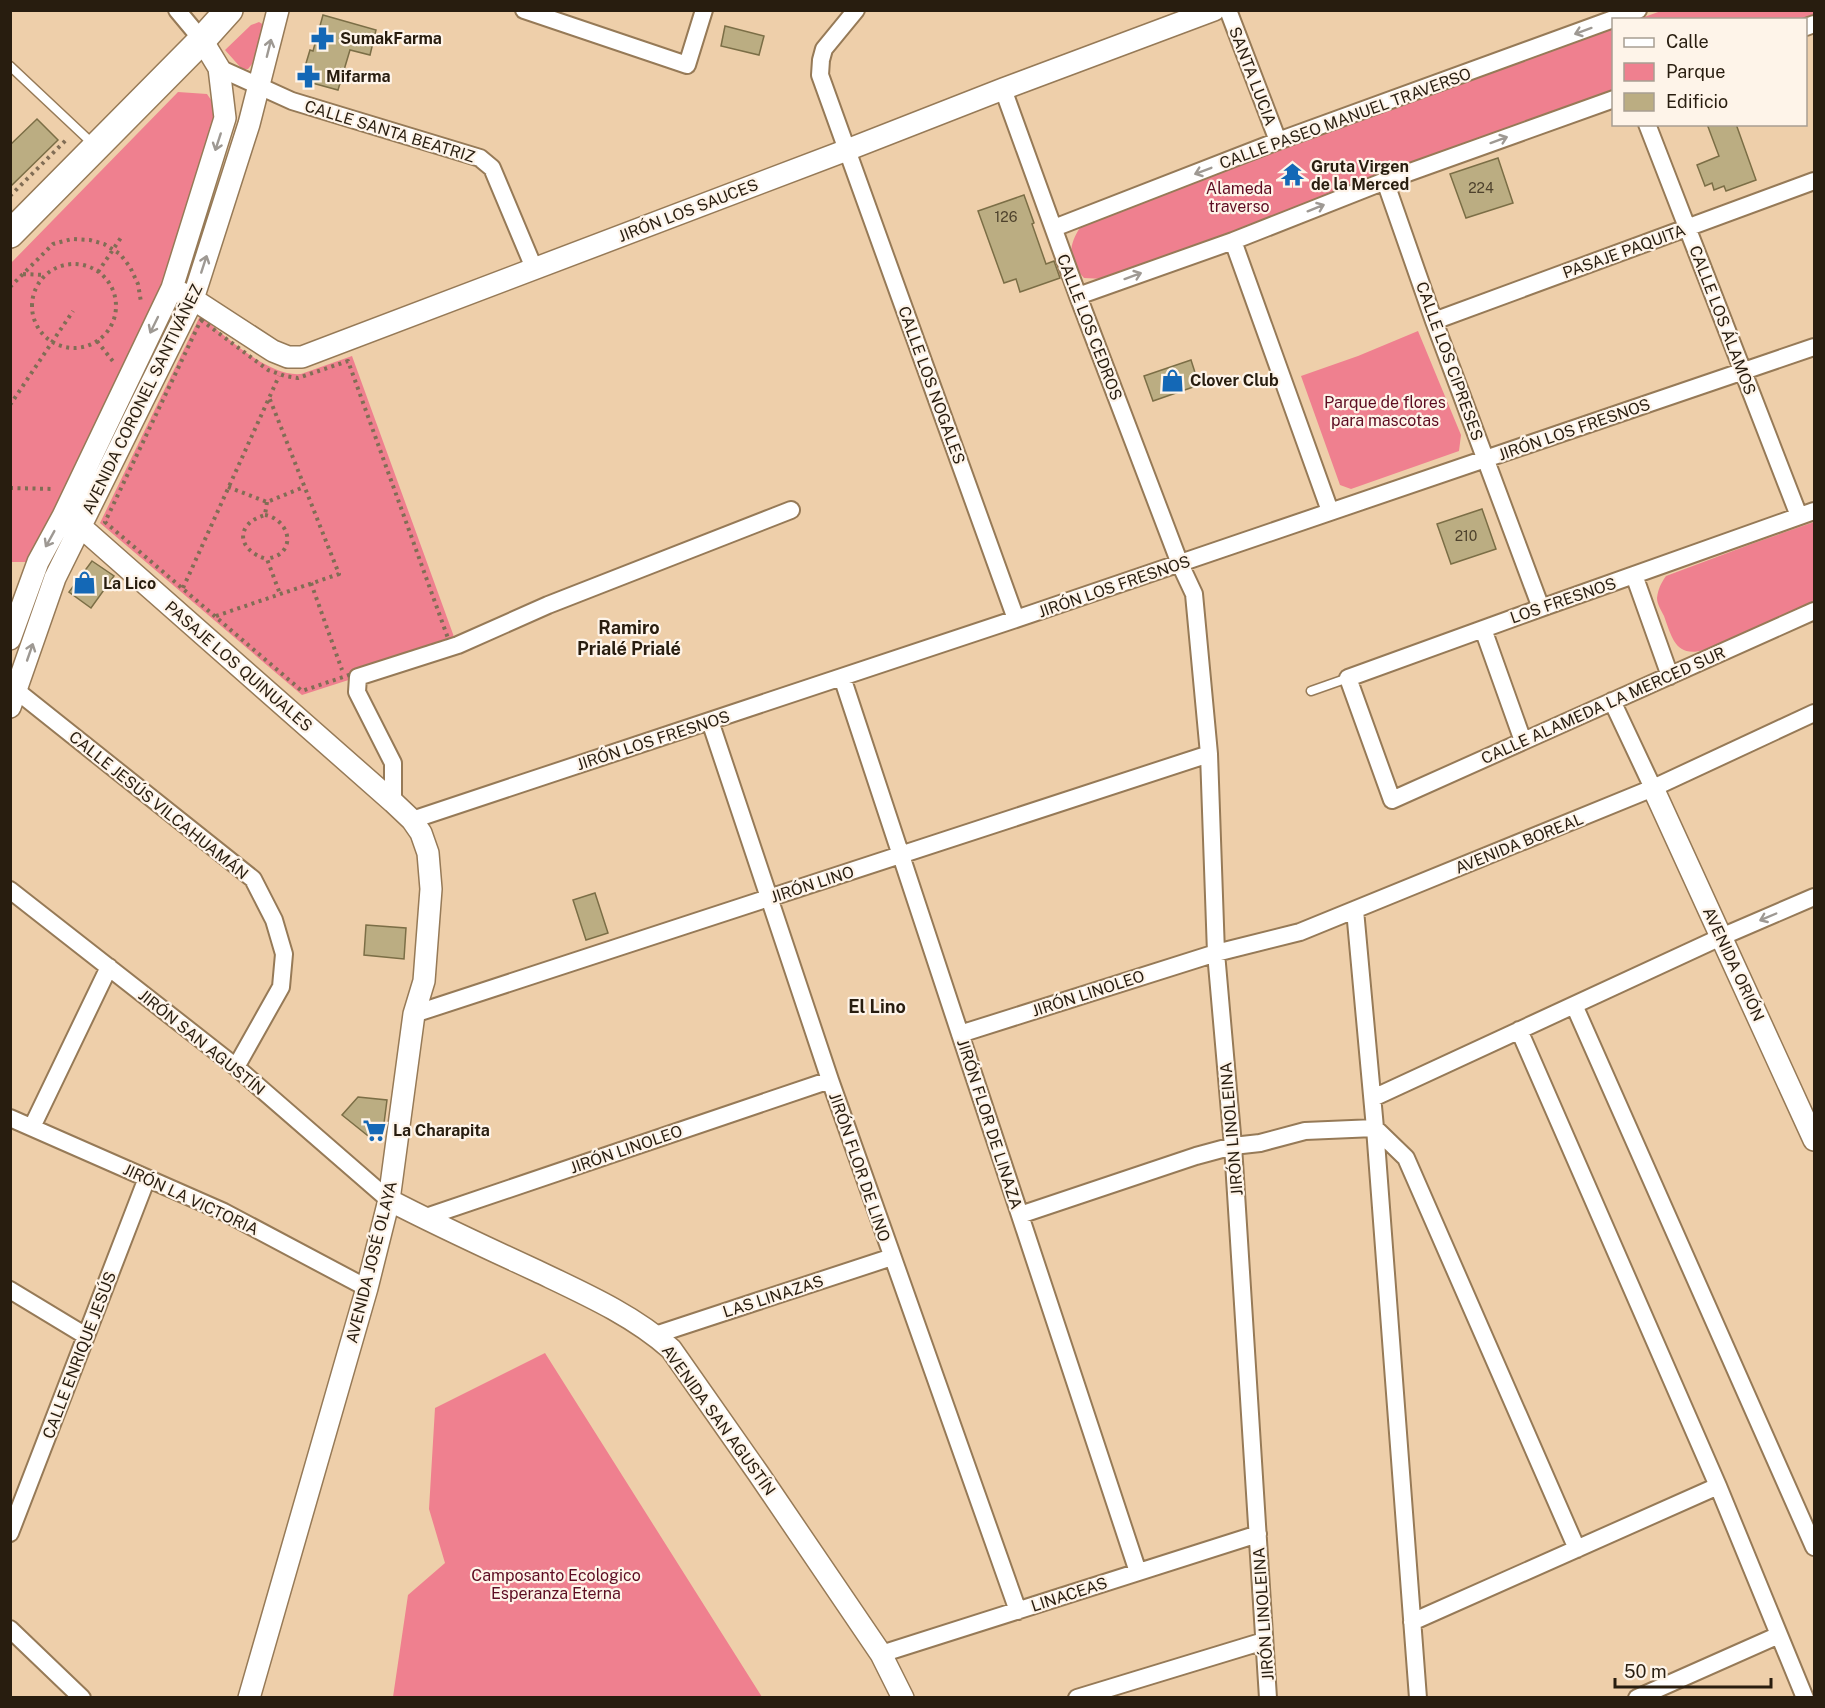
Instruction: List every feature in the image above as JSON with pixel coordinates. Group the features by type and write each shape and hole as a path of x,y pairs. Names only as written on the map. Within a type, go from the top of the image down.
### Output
{"main road":[{"path":"10,234 86,138 202,40 229,10"}],"street":[{"path":"177,10 202,40"},
{"name":"AVENIDA CORONEL SANTIVÁÑEZ","path":"10,639 38,562 193,299 260,86 278,10"},
{"path":"524,10 687,65 704,10"},
{"name":"CALLE LOS NOGALES","path":"856,10 824,49 820,75 1016,619"},
{"name":"JIRÓN LOS SAUCES","path":"172,288 273,351 288,357 302,357 1214,10"},
{"name":"SANTA LUCIA","path":"1228,10 1278,141"},
{"name":"CALLE PASEO MANUEL TRAVERSO","path":"1054,228 1609,15 1638,10"},
{"name":"AVENIDA CORONEL SANTIVÁÑEZ","path":"14,699 55,578 66,514 172,288 225,118 219,68 202,40"},
{"name":"CALLE SANTA BEATRIZ","path":"219,68 292,101 480,158 492,168 534,268"},
{"name":"CALLE LOS CEDROS","path":"1003,89 1078,296 1180,564"},
{"path":"1078,296 1233,241 1385,181 1612,100"},
{"name":"CALLE LOS ÁLAMOS","path":"1648,126 1743,371 1807,513"},
{"name":"CALLE LOS CIPRESES","path":"1385,181 1434,321 1541,608"},
{"name":"PASAJE PAQUITA","path":"1434,321 1815,181"},
{"path":"1233,241 1330,511"},
{"name":"JIRÓN LOS FRESNOS","path":"412,820 1180,564 1815,347"},
{"path":"393,802 393,763 357,692 358,677 458,645 548,605 791,510"},
{"name":"LOS FRESNOS","path":"1348,678 1807,513"},
{"name":"PASAJE LOS QUINUALES","path":"66,514 412,820"},
{"name":"JIRÓN LINOLEINA","path":"1180,564 1194,594 1209,754 1216,953 1233,1146 1268,1698"},
{"path":"1634,575 1670,676"},
{"name":"CALLE ALAMEDA LA MERCED SUR","path":"1348,678 1392,800 1815,611"},
{"path":"1483,629 1523,741"},
{"name":"JIRÓN FLOR DE LINAZA","path":"842,677 1138,1572"},
{"name":"CALLE JESÚS VILCAHUAMÁN","path":"14,699 253,879 274,920 284,954 281,987 236,1067"},
{"path":"1612,701 1653,788"},
{"name":"AVENIDA BOREAL","path":"1216,953 1300,932 1355,910 1653,788 1815,713"},
{"name":"JIRÓN FLOR DE LINO","path":"710,721 830,1080 1018,1611"},
{"name":"JIRÓN LINO","path":"414,1014 1209,754"},
{"name":"AVENIDA ORIÓN","path":"1653,788 1815,1140"},
{"name":"AVENIDA JOSÉ OLAYA","path":"249,1698 367,1288 389,1200 414,1014 424,981 431,889 428,853 421,833 412,820"},
{"name":"JIRÓN SAN AGUSTÍN","path":"10,890 236,1067 389,1200"},
{"path":"1373,1098 1722,937 1815,897"},
{"path":"1355,910 1373,1098 1418,1698"},
{"name":"JIRÓN LINOLEO","path":"960,1034 1216,953"},
{"path":"32,1127 109,967"},
{"path":"1574,1005 1815,1547"},
{"path":"1519,1030 1718,1486 1805,1698"},
{"name":"JIRÓN LINOLEO","path":"423,1218 830,1080"},
{"name":"JIRÓN LA VICTORIA","path":"10,1118 224,1212 367,1288"},
{"path":"1020,1215 1196,1156 1233,1146 1260,1143 1305,1131 1375,1128 1406,1158 1577,1549"},
{"name":"CALLE ENRIQUE JESÚS","path":"10,1533 147,1178"},
{"name":"AVENIDA SAN AGUSTÍN","path":"389,1200 586,1294 655,1335 670,1349 758,1473 881,1654 903,1698"},
{"name":"LAS LINAZAS","path":"655,1335 892,1257"},
{"path":"10,1290 86,1336"},
{"path":"1412,1622 1718,1486"},
{"name":"LINACEAS","path":"881,1654 1258,1534"},
{"path":"10,1629 82,1698"},
{"path":"1637,1698 1779,1635"},
{"path":"1077,1698 1264,1641"}],"lane":[{"path":"10,66 86,138"},
{"name":"LOS FRESNOS","path":"1311,691 1348,678"}],"path":[{"path":"10,196 86,138"},
{"path":"98,272 122,236"},
{"path":"10,287 53,243 72,239 90,240 104,244 120,254 130,267 141,296 141,310"},
{"path":"77,264 88,266 107,279 116,301 116,312 112,323 98,341 70,348 52,342 44,335 37,326 31,304 38,283 46,275 55,268 77,264"},
{"path":"23,274 46,275"},
{"path":"10,405 73,311"},
{"path":"201,320 268,370 279,374 298,378 348,361 449,641 302,691 105,522 201,320"},
{"path":"98,341 116,367 121,357"},
{"path":"183,588 279,374"},
{"path":"215,616 339,574 269,397"},
{"path":"228,487 267,502 304,487"},
{"path":"10,488 59,489 66,514"},
{"path":"265,515 267,502"},
{"path":"265,515 282,524 287,538 284,550 279,555 267,559 255,556 243,542 244,532 249,523 265,515"},
{"path":"267,559 279,594"},
{"path":"312,583 345,676"}],"green space":[{"path":"1661,11 1814,11 1814,16 1807,18 1642,18"},
{"path":"259,22 264,25 252,64 248,69 242,69 225,50 251,25"},
{"name":"Alameda traverso","path":"1612,28 1612,91 1372,177 1104,279 1084,278 1078,271 1071,253 1081,226 1258,157"},
{"path":"178,92 207,94 220,113 170,266 29,562 11,562 10,264"},
{"path":"236,127 238,128 194,266 192,266"},
{"path":"200,316 248,354 275,369 288,373 301,374 352,356 457,645 302,695 100,523"},
{"name":"Parque de flores para mascotas","path":"1418,331 1461,435 1459,451 1351,489 1340,485 1301,376"},
{"path":"1814,522 1814,601 1704,650 1687,651 1676,644 1657,600 1659,589 1666,576"},
{"name":"Camposanto Ecologico Esperanza Eterna","path":"545,1353 762,1697 393,1697 408,1595 445,1563 429,1509 435,1408"}],"building":[{"path":"323,15 376,30 370,55 350,50 338,90 301,80 310,50 313,51"},
{"path":"725,26 764,36 759,55 721,46"},
{"path":"37,119 58,140 10,187 10,145"},
{"path":"1708,126 1737,126 1756,180 1726,191 1724,186 1714,190 1712,183 1705,186 1697,165 1719,156"},
{"path":"1498,158 1513,203 1466,218 1450,174"},
{"path":"1024,195 1046,264 1054,261 1060,278 1020,292 1016,279 1004,283 978,211"},
{"name":"Clover Club","path":"1191,360 1199,385 1153,401 1144,376"},
{"path":"1482,509 1496,549 1451,564 1437,524"},
{"path":"92,561 114,576 91,608 69,592"},
{"path":"595,893 608,933 586,940 573,900"},
{"path":"366,925 406,928 404,959 364,955"},
{"path":"358,1097 387,1100 383,1131 376,1135 367,1135 342,1115"}],"place":[{"name":"SumakFarma","path":"322,38"},
{"name":"Mifarma","path":"308,76"},
{"name":"Gruta Virgen de la Merced","path":"1293,175"},
{"name":"Clover Club","path":"1172,380"},
{"name":"La Lico","path":"85,583"},
{"name":"La Charapita","path":"375,1130"}],"district":[{"name":"Ramiro Prialé Prialé","path":"629,638"},
{"name":"El Lino","path":"877,1007"}]}
